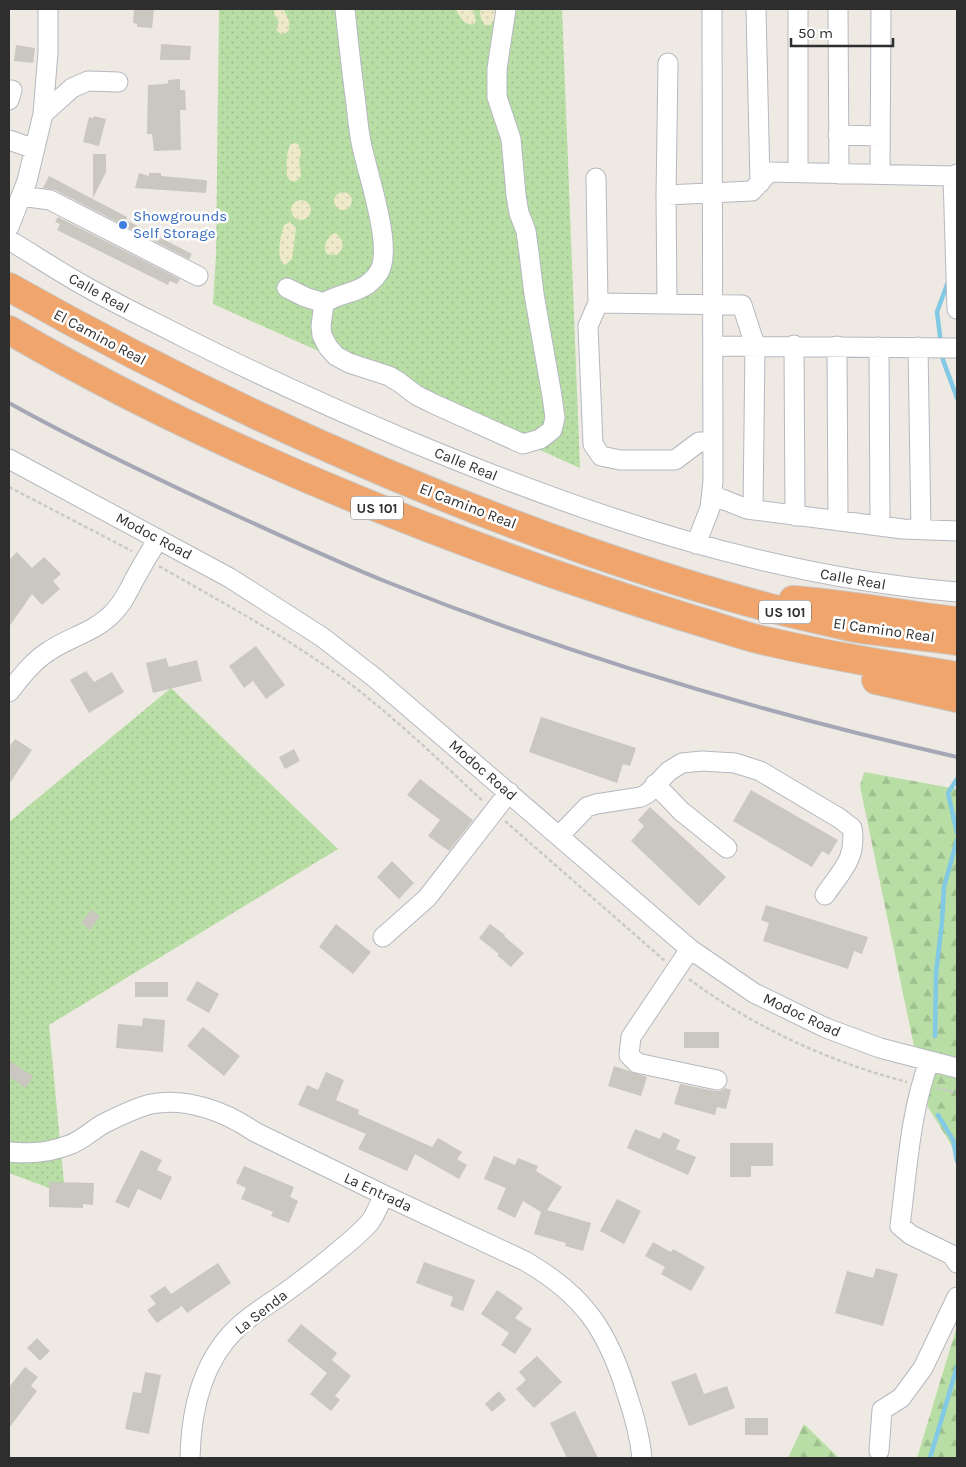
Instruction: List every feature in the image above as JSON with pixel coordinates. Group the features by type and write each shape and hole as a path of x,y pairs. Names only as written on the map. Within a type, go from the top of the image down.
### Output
{"highway":[{"name":"El Camino Real","path":"9,287 162,370 265,420 440,496 528,530 713,593 792,614 860,629 957,640"},
{"name":"El Camino Real","path":"9,330 61,360 202,432 340,493 485,550 642,604 764,641 886,665 957,676"},
{"path":"713,593 835,603 906,615 957,621"},
{"path":"764,641 884,683 957,698"}],"street":[{"path":"9,227 27,181 42,114 48,52 48,9"},
{"path":"286,288 324,303 332,298 356,291 372,282 380,271 383,250 380,219 361,142 345,9"},
{"path":"324,303 321,326 322,335 332,351 348,363 389,376 416,395 523,444 540,439 552,430 554,423 552,396 526,231 519,213 510,139 498,98 498,69 506,9"},
{"path":"696,544 710,508 712,495 712,9"},
{"path":"756,9 760,182"},
{"path":"798,9 798,173"},
{"path":"838,9 839,174"},
{"path":"880,174 881,9"},
{"path":"667,304 668,64"},
{"path":"42,114 72,88 88,81 118,82"},
{"path":"838,135 880,136"},
{"path":"9,140 35,149"},
{"path":"666,195 752,191 769,172 955,175 957,309"},
{"path":"596,178 598,303 588,326 593,444 601,456 620,460 675,460 698,442 713,442"},
{"path":"21,196 50,200 198,276"},
{"name":"Calle Real","path":"9,240 84,285 244,367 442,454 570,505 696,544 796,569 883,584 957,592"},
{"path":"598,303 742,305 755,345 753,510"},
{"path":"712,346 794,345 957,348"},
{"path":"794,345 795,516"},
{"path":"837,346 838,521"},
{"path":"879,347 880,526"},
{"path":"918,347 921,530"},
{"name":"Modoc Road","path":"9,459 230,578 322,637 375,678 690,949 754,993 826,1028 880,1048 957,1068"},
{"path":"712,495 753,510 880,526 957,531"},
{"path":"9,692 22,675 43,655 67,641 86,634 112,614 125,600 158,539"},
{"path":"559,836 587,807 641,797 648,793 669,771 682,763 702,761 735,764 760,771 839,818 852,828 854,842 851,856 825,895"},
{"path":"655,784 681,811 728,848"},
{"path":"383,937 427,898 509,792"},
{"path":"690,949 632,1037 629,1055 637,1063 716,1080"},
{"path":"929,1062 920,1085 907,1165 900,1226 911,1235 952,1254 957,1263"},
{"name":"La Entrada","path":"9,1152 45,1152 71,1145 102,1124 148,1105 171,1103 208,1108 243,1123 255,1132 525,1261 564,1287 598,1324 610,1346 633,1412 642,1458"},
{"name":"La Senda","path":"190,1458 191,1435 196,1404 209,1366 221,1346 247,1319 340,1250 369,1222 384,1195"},
{"path":"879,1451 882,1410 901,1398 922,1368 957,1297"}],"path":[{"path":"9,487 136,553"}],"green space":[{"path":"219,9 562,9 580,468 213,304 216,255"},
{"path":"171,688 338,849 49,1025 65,1194 9,1173 9,822"},
{"path":"864,772 957,789 957,1154 926,1104 860,786"},
{"path":"957,1326 957,1458 917,1458"},
{"path":"804,1424 839,1458 788,1458"}],"sand":[{"path":"275,9 284,10 289,21 289,30 286,33 281,34 276,30 279,22 274,14"},
{"path":"456,9 473,9 476,21 474,24 471,25 465,22"},
{"path":"481,9 495,9 495,19 491,25 485,25 482,21"},
{"path":"291,144 298,144 301,152 299,162 301,176 293,182 287,178 287,160 289,148"},
{"path":"339,192 347,192 352,197 350,208 339,210 334,205 334,197"},
{"path":"301,200 308,203 311,210 308,217 301,220 294,217 291,210 294,203"},
{"path":"290,222 296,228 292,259 285,265 280,259 281,234 284,225"},
{"path":"336,233 343,242 342,249 337,255 327,254 325,246 327,241"}],"building":[{"path":"134,9 154,9 152,28 137,27 137,24 133,23"},
{"path":"161,44 191,46 190,60 160,60"},
{"path":"16,45 35,48 33,63 14,61"},
{"path":"180,79 180,90 185,90 186,110 180,110 181,150 154,151 152,134 147,134 148,85 164,84 168,83 168,80"},
{"path":"94,116 106,119 99,146 83,142 89,117 93,118"},
{"path":"93,154 106,154 106,172 93,198"},
{"path":"139,173 149,176 149,173 161,173 161,176 205,180 207,181 206,193 135,188"},
{"path":"49,176 127,217 126,220 192,254 189,259 55,190 43,188"},
{"path":"58,217 180,279 177,284 170,281 168,285 57,230 60,224 55,222"},
{"path":"17,552 32,568 44,557 61,574 53,581 60,589 42,605 32,594 9,627 9,560"},
{"path":"256,646 285,685 266,699 253,681 244,688 229,666"},
{"path":"166,658 169,667 197,660 202,681 153,693 146,663"},
{"path":"86,671 94,682 112,672 124,692 89,713 70,680"},
{"path":"541,717 636,748 630,766 623,764 617,783 529,752"},
{"path":"15,739 32,750 9,784 9,747"},
{"path":"294,749 300,761 285,769 279,757"},
{"path":"420,779 473,820 449,851 428,836 440,820 407,795"},
{"path":"751,790 838,840 829,855 822,851 812,867 733,821"},
{"path":"650,807 726,877 699,906 631,841 644,826 638,820"},
{"path":"392,861 414,883 399,899 377,877"},
{"path":"766,905 868,937 862,954 854,951 848,969 763,941 769,923 761,920"},
{"path":"91,910 100,916 90,930 81,923"},
{"path":"336,924 371,952 353,974 319,947"},
{"path":"490,924 524,953 511,967 497,955 499,954 479,938"},
{"path":"197,981 219,994 209,1013 186,1000"},
{"path":"135,982 168,982 168,997 135,997"},
{"path":"143,1018 165,1020 163,1052 116,1048 118,1024 142,1026"},
{"path":"203,1027 240,1056 224,1076 187,1046"},
{"path":"684,1032 719,1032 719,1048 684,1048"},
{"path":"9,1061 33,1076 26,1088 9,1077"},
{"path":"614,1066 647,1077 641,1096 608,1086"},
{"path":"326,1072 344,1080 336,1100 359,1110 358,1114 432,1147 438,1138 462,1152 457,1159 467,1165 459,1179 415,1154 407,1171 358,1149 366,1134 298,1105 307,1085 318,1090"},
{"path":"680,1084 715,1091 725,1088 731,1090 726,1109 717,1107 715,1115 674,1104"},
{"path":"635,1129 660,1139 663,1132 680,1140 676,1149 696,1157 688,1175 627,1148"},
{"path":"730,1143 773,1143 773,1166 751,1166 751,1177 730,1177"},
{"path":"141,1150 162,1160 157,1170 172,1177 161,1200 138,1189 129,1208 115,1202"},
{"path":"494,1156 515,1165 518,1158 538,1166 536,1171 562,1187 547,1210 591,1223 583,1251 565,1246 566,1243 534,1234 541,1212 523,1201 515,1218 497,1209 506,1188 484,1179"},
{"path":"244,1166 294,1187 290,1197 298,1201 289,1223 271,1216 273,1212 241,1199 246,1188 236,1183"},
{"path":"49,1182 94,1183 93,1205 83,1204 83,1208 49,1207"},
{"path":"617,1199 641,1211 624,1244 600,1231"},
{"path":"653,1242 671,1252 673,1249 705,1267 691,1291 661,1274 665,1267 645,1256"},
{"path":"424,1262 475,1280 463,1311 450,1306 453,1297 416,1283"},
{"path":"218,1263 231,1283 187,1313 182,1306 157,1323 147,1310 156,1304 150,1296 165,1286 171,1294"},
{"path":"876,1268 898,1274 883,1326 835,1313 847,1271 873,1278"},
{"path":"497,1290 523,1308 515,1318 532,1329 515,1354 501,1345 509,1333 481,1314"},
{"path":"301,1324 337,1353 332,1360 351,1376 335,1396 340,1400 331,1411 310,1394 327,1373 287,1341"},
{"path":"37,1338 50,1351 40,1361 27,1348"},
{"path":"537,1356 562,1382 534,1408 516,1389 526,1380 519,1372"},
{"path":"25,1367 38,1377 31,1386 37,1391 9,1428 9,1387"},
{"path":"145,1372 161,1375 149,1434 125,1429 133,1392 141,1393"},
{"path":"696,1373 704,1394 727,1386 735,1408 689,1426 671,1382"},
{"path":"499,1391 506,1400 492,1412 485,1404"},
{"path":"575,1411 598,1458 567,1458 550,1423"},
{"path":"745,1418 768,1418 768,1435 745,1435"}],"waterway":[{"path":"941,344 937,312 948,282"},
{"path":"942,352 943,360 957,398"},
{"path":"957,779 948,793 957,833"},
{"path":"935,1036 936,973 944,887 957,840"},
{"path":"938,1115 953,1140 957,1161"},
{"path":"930,1458 957,1367"}],"railway":[{"path":"9,403 176,488 368,574 457,609 669,681 812,722 957,757"}],"place":[{"name":"Showgrounds Self Storage","path":"123,225"}]}
